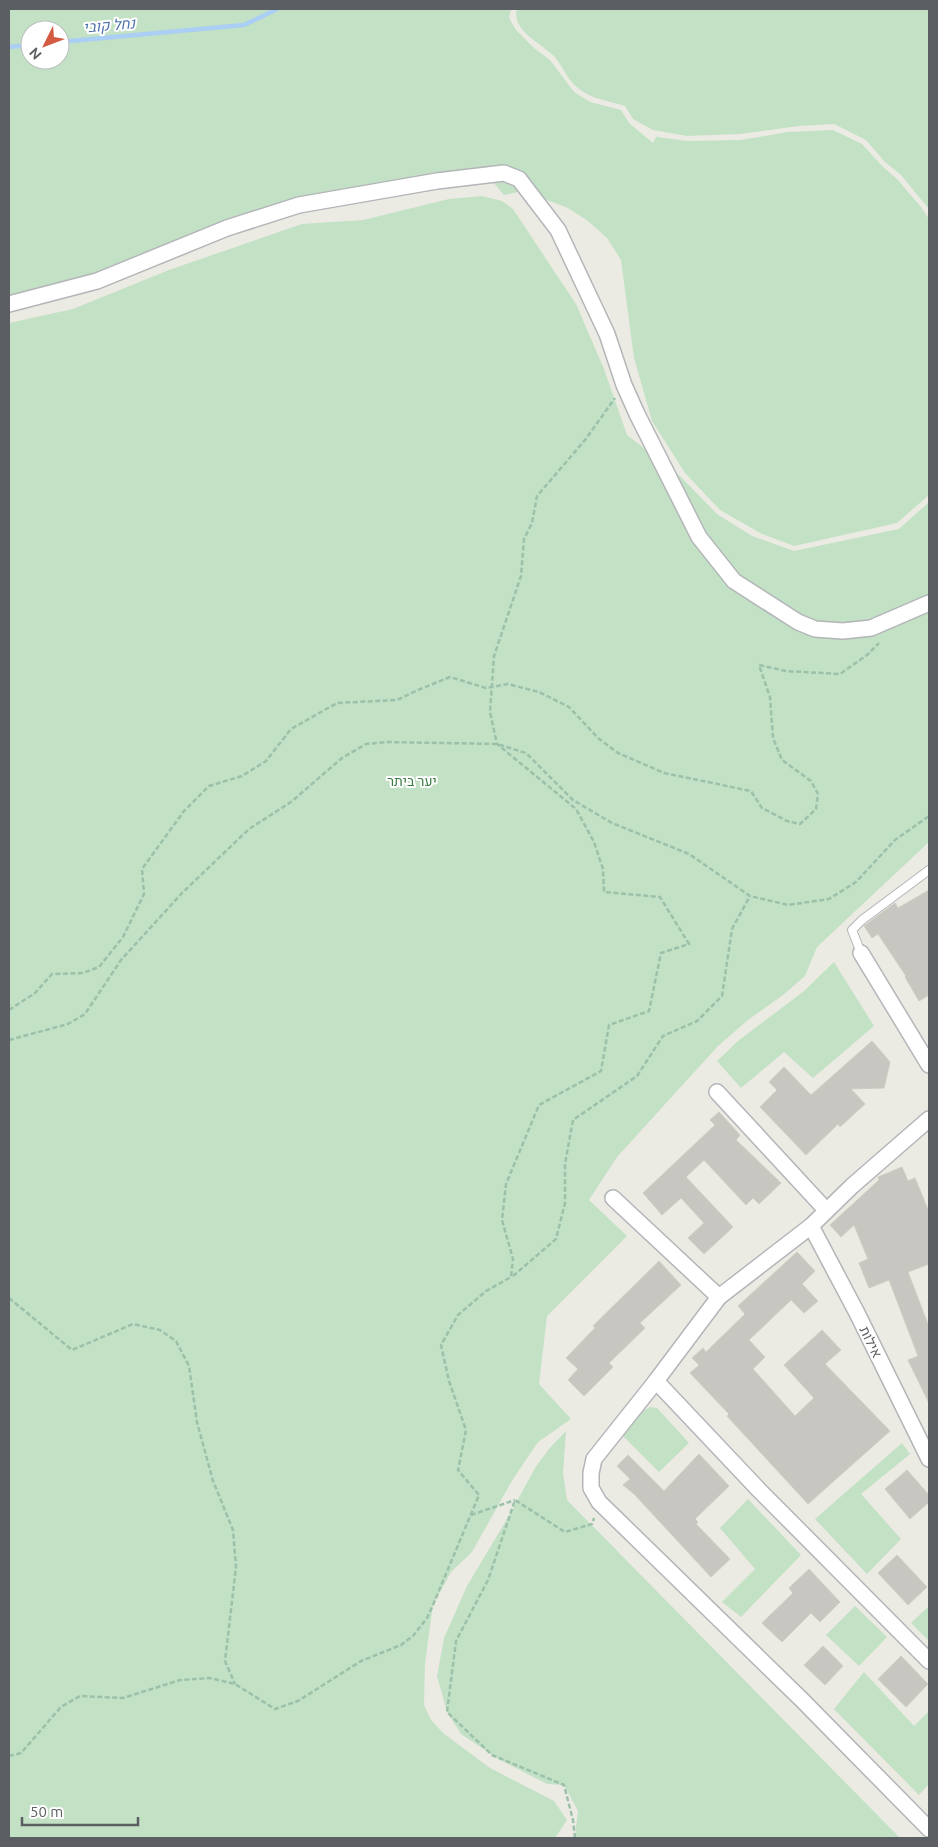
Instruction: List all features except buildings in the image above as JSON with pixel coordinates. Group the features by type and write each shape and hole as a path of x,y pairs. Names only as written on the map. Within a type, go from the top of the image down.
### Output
{"street":[{"path":"9,304 97,282 227,228 299,205 438,181 504,173 519,179 558,230 607,334 624,385 637,414 699,537 734,581 798,622 815,629 843,631 871,628 929,603"},
{"path":"861,953 929,1065"},
{"path":"717,1092 826,1210"},
{"path":"929,1119 826,1210 811,1226 719,1297 594,1459 591,1474 591,1488 599,1502 802,1700 929,1828"},
{"path":"613,1198 719,1297"},
{"name":"אילות","path":"811,1226 857,1313 929,1459"},
{"path":"656,1380 759,1490 929,1661"}],"lane":[{"path":"861,953 852,930 862,920 929,870"}],"path":[{"path":"512,1277 513,1259 502,1220 506,1184 539,1105 601,1071 609,1025 649,1011 661,953 689,944 660,897 604,892 603,869 594,842 576,809 496,744 490,712 494,656 521,576 524,539 532,523 537,496 585,440 624,385"},
{"path":"9,1010 35,993 52,974 83,973 99,967 122,936 144,894 142,869 184,811 209,786 242,776 266,761 291,729 337,703 398,700 450,677 486,688 508,684 540,692 568,707 598,738 618,753 664,773 750,791 762,808 787,821 800,824 816,808 818,794 811,781 782,760 773,738 770,697 759,665 786,671 840,674 867,655 880,642"},
{"path":"9,1040 68,1024 85,1014 121,960 182,892 249,829 291,802 342,758 366,744 386,742 496,744 526,753 573,800 612,823 689,854 750,896 788,905 829,899 856,882 896,840 929,816"},
{"path":"9,1756 22,1753 61,1707 80,1696 122,1698 180,1680 210,1678 235,1684 275,1709 298,1702 361,1661 401,1645 413,1636 427,1618 479,1495 458,1470 466,1430 449,1381 441,1345 458,1315 486,1291 512,1277 556,1239 565,1203 565,1164 573,1120 637,1076 663,1036 697,1021 722,996 732,929 750,896"},
{"path":"9,1298 72,1350 133,1324 160,1330 176,1341 189,1366 197,1422 214,1481 233,1530 236,1567 225,1661 235,1684"},
{"path":"470,1516 515,1500"},
{"path":"515,1500 565,1532 592,1524 599,1502"},
{"path":"515,1500 488,1580 456,1641 446,1712 492,1754 564,1785 573,1820 575,1838"}],"green space":[{"path":"9,9 511,9 509,18 516,30 534,48 550,60 574,92 590,102 621,110 629,123 653,143 657,135 657,137 687,141 741,140 788,132 833,130 862,144 897,179 929,219 929,495 897,523 794,546 762,534 720,510 685,473 652,421 634,358 621,260 607,238 588,221 568,208 542,198 518,192 504,195 487,175 361,190 62,288 9,300"},
{"path":"517,9 929,9 929,209 901,175 885,162 866,140 834,124 799,126 740,134 687,136 653,130 633,119 625,106 594,97 574,85 555,57 523,30 516,17"},
{"name":"יער ביתר","path":"482,196 502,201 513,209 576,304 604,369 627,435 681,477 717,514 752,536 794,551 899,529 929,502 929,842 817,947 805,976 718,1046 617,1157 589,1200 627,1236 547,1316 539,1384 571,1419 538,1442 513,1479 472,1552 451,1572 433,1605 425,1663 424,1705 431,1720 443,1733 490,1768 554,1801 567,1820 555,1838 9,1838 9,323 73,309 169,270 302,224 363,220 449,199"},
{"path":"834,962 874,1026 813,1078 784,1052 741,1088 717,1061 738,1041 804,991"},
{"path":"650,1407 657,1408 689,1443 659,1472 622,1435 643,1411"},
{"path":"566,1431 563,1473 567,1500 900,1838 573,1838 575,1836 578,1811 564,1785 547,1784 500,1760 461,1734 447,1712 437,1676 444,1638 467,1586 535,1468"},
{"path":"902,1443 910,1454 861,1494 901,1539 867,1574 815,1519"},
{"path":"748,1499 801,1555 741,1617 722,1602 755,1569 720,1528"},
{"path":"855,1606 887,1637 859,1666 826,1635"},
{"path":"929,1606 929,1641 911,1623"},
{"path":"864,1672 914,1726 929,1711 929,1784 919,1795 834,1709"}],"waterway":[{"name":"נחל קובי","path":"70,41 244,25 277,9"},
{"name":"נחל קובי","path":"9,47 20,46"}]}
